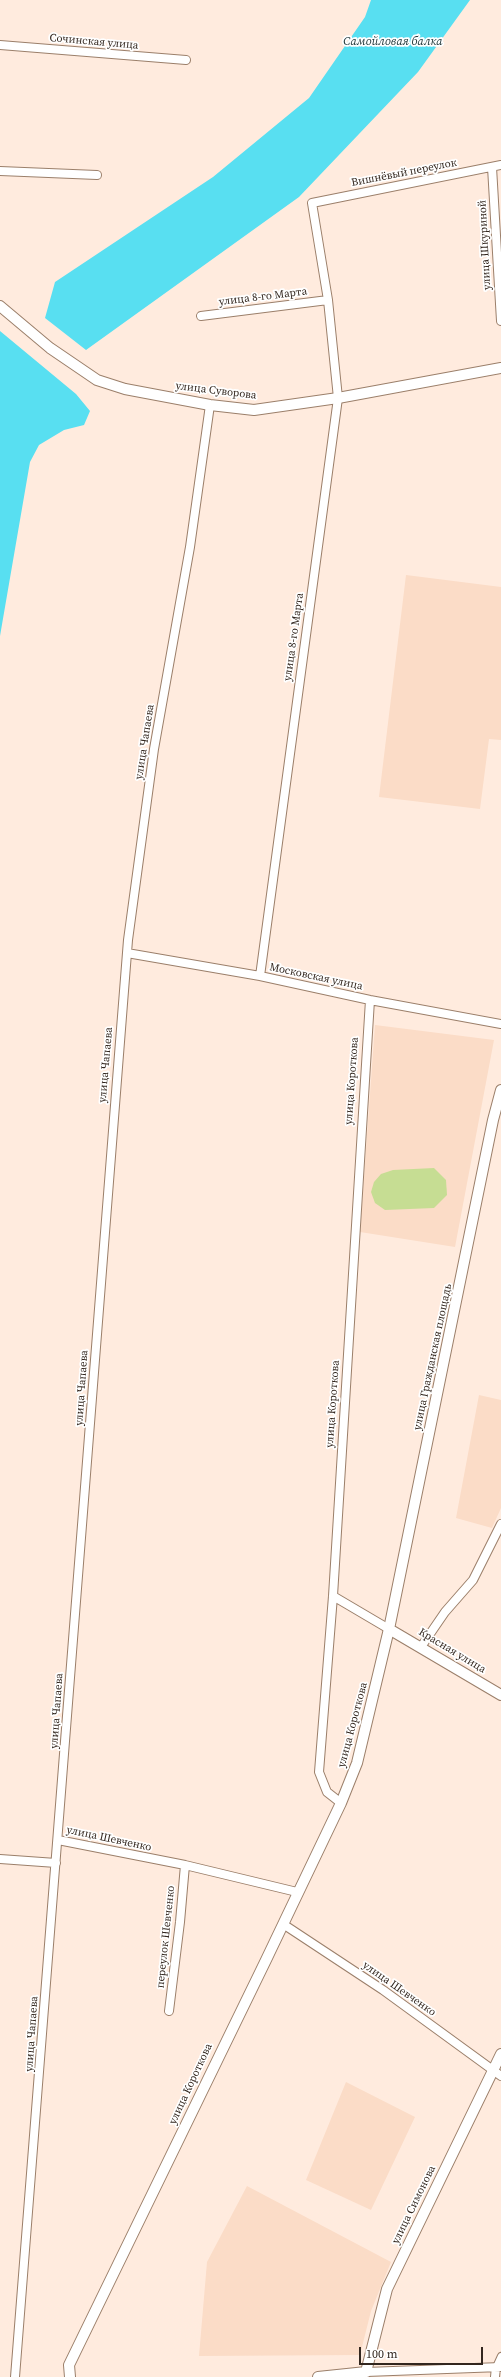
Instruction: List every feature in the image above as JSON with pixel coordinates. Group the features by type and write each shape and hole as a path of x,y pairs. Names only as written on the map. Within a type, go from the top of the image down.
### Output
{"street":[{"name":"Сочинская улица","path":"0,45 186,60"},
{"name":"Вишнёвый переулок","path":"312,203 501,165"},
{"name":"улица Шкуриной","path":"492,167 501,321"},
{"path":"0,171 97,175"},
{"name":"улица 8-го Марта","path":"260,976 338,398 328,300 312,203"},
{"name":"улица 8-го Марта","path":"201,316 328,300"},
{"name":"улица Суворова","path":"0,306 50,348 96,380 125,389 210,405 254,410 338,398 501,368"},
{"name":"улица Чапаева","path":"15,2377 126,953 154,749 190,547 210,405"},
{"name":"Московская улица","path":"126,953 260,976 370,1000 501,1024"},
{"name":"улица Короткова","path":"340,1803 328,1792 319,1772 333,1596 370,1000"},
{"name":"улица Гражданская площадь","path":"389,1629 493,1120 501,1090"},
{"path":"421,1647 445,1612 474,1580 501,1524"},
{"path":"333,1596 389,1629"},
{"name":"улица Короткова","path":"70,2377 69,2365 283,1924 340,1803 363,1742 389,1629"},
{"name":"Красная улица","path":"389,1629 501,1695"},
{"name":"улица Шевченко","path":"58,1840 185,1866 297,1892"},
{"path":"0,1859 56,1863"},
{"name":"переулок Шевченко","path":"169,2011 185,1866"},
{"name":"улица Шевченко","path":"283,1924 383,1990 497,2073"},
{"name":"улица Симонова","path":"366,2372 387,2289 497,2073 501,2054"},
{"path":"495,2377 501,2356"},
{"path":"318,2377 366,2372 499,2367"}],"shaded area":[{"path":"406,575 501,587 501,740 489,739 480,809 379,797"},
{"path":"375,1025 494,1040 455,1247 360,1232"},
{"path":"479,1395 501,1400 501,1508 492,1528 456,1518"},
{"path":"346,2082 415,2117 371,2210 306,2180"},
{"path":"247,2186 391,2262 371,2311 360,2355 199,2356 207,2262"}],"green space":[{"path":"434,1168 446,1180 447,1195 434,1208 385,1210 375,1203 371,1192 374,1182 381,1174 393,1170"}],"water":[{"name":"Самойловая балка","path":"371,0 470,0 418,72 299,197 86,350 45,318 55,282 213,177 309,98 365,17"},
{"path":"0,331 76,394 90,411 84,425 64,430 39,445 30,462 0,636"}]}
